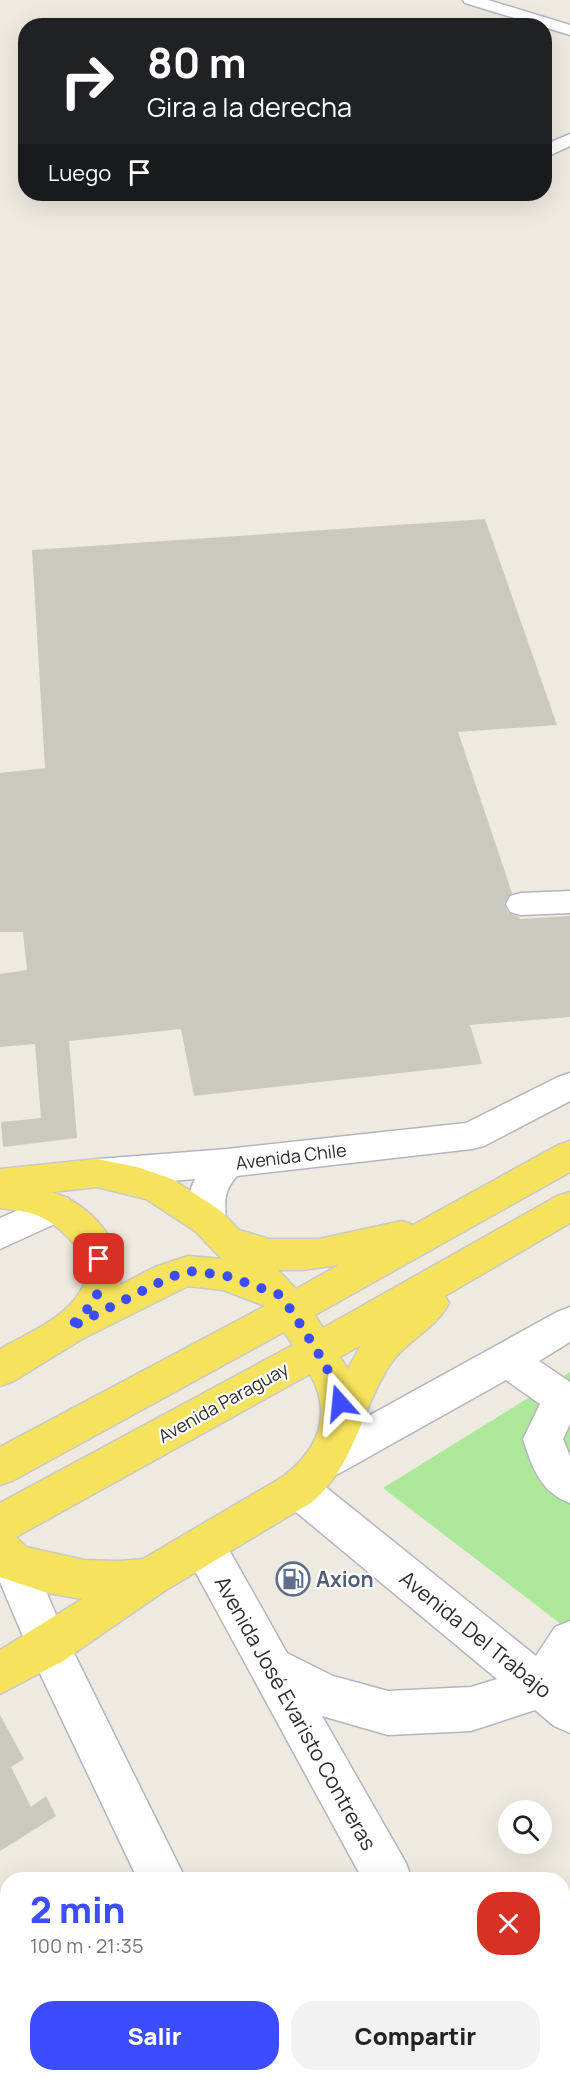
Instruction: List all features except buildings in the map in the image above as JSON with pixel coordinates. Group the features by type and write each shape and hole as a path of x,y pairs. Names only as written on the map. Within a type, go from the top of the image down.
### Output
{"main road":[{"path":"0,1467 284,1302 433,1230 570,1155"},
{"path":"97,1173 137,1181 159,1189 218,1231 267,1253 291,1256 313,1255 433,1230"},
{"name":"Avenida Chile","path":"0,1183 97,1173"},
{"path":"0,1194 28,1198 55,1208 81,1227 97,1247 102,1271 101,1288 94,1303 69,1328"},
{"name":"Avenida Paraguay","path":"4,1545 317,1351 570,1206"},
{"path":"218,1231 284,1302 317,1351 338,1388 342,1419"},
{"path":"0,1673 48,1646 148,1578 298,1489 314,1476 326,1460 342,1419 376,1353 388,1339 490,1251"},
{"path":"0,1370 69,1328 168,1278 188,1271 224,1275 284,1302"},
{"path":"4,1545 48,1573 84,1580 119,1581 148,1578"}],"street":[{"path":"471,0 530,18"},
{"path":"552,25 570,30"},
{"path":"552,149 570,139"},
{"path":"521,904 570,902"},
{"name":"Avenida Chile","path":"97,1173 227,1163 472,1136 481,1134 570,1086"},
{"path":"218,1231 204,1200 208,1186 227,1163"},
{"path":"0,1234 55,1208"},
{"path":"326,1460 508,1360 570,1323"},
{"path":"508,1360 566,1400 543,1439 551,1463 570,1485"},
{"name":"Avenida Del Trabajo","path":"298,1489 555,1699"},
{"path":"4,1545 48,1646 159,1872"},
{"name":"Avenida José Evaristo Contreras","path":"204,1546 385,1872"},
{"path":"274,1669 326,1696 388,1713 471,1709 555,1699 570,1642"}],"green space":[{"path":"570,1372 570,1631 383,1488"}],"place":[{"name":"Axion","path":"293,1579"}],"route":[{"path":"99,1259 102,1271 101,1288 94,1303 69,1328 168,1278 188,1271 224,1275 278,1294 317,1351 338,1388 340,1403"}]}
